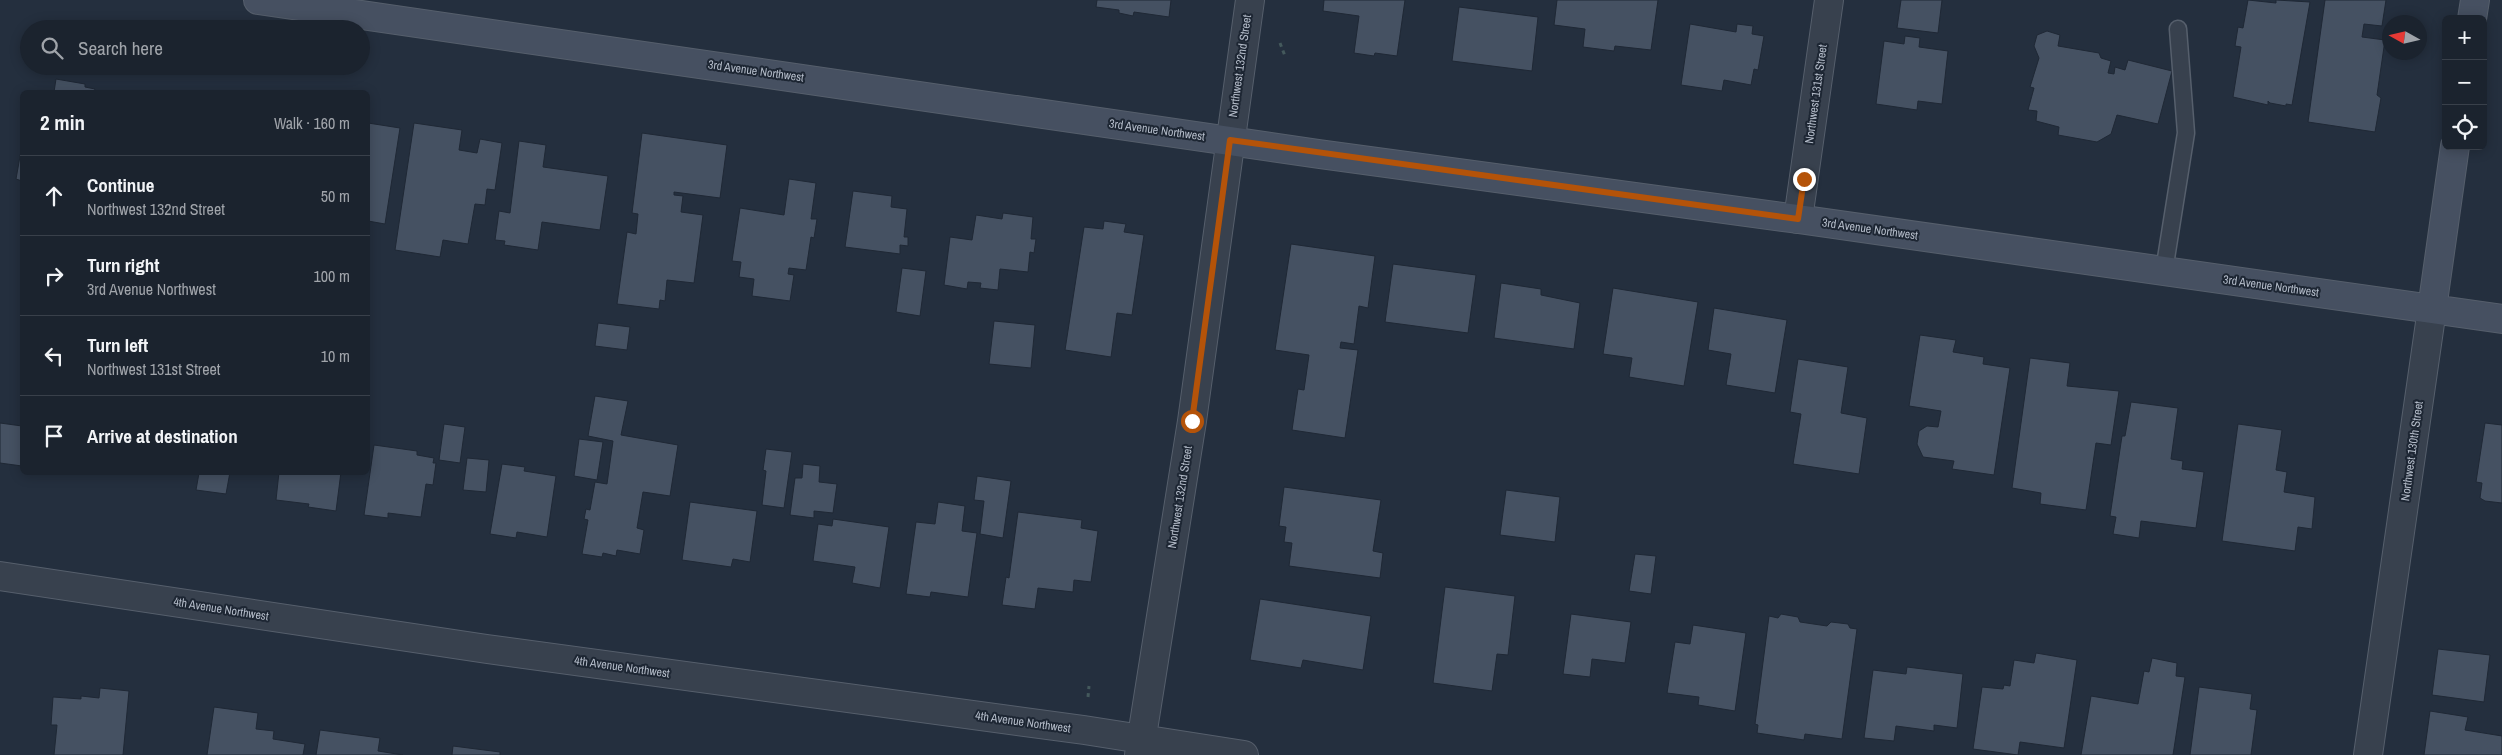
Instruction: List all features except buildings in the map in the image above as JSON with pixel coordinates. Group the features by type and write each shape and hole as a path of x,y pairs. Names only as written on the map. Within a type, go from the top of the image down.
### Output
{"street":[{"name":"3rd Avenue Northwest","path":"258,0 1230,140 2502,319"},
{"name":"Northwest 132nd Street","path":"1140,747 1192,421 1250,0"},
{"name":"Northwest 131st Street","path":"1798,219 1829,0"},
{"path":"2473,15 2475,0"},
{"name":"Northwest 130th Street","path":"2368,755 2454,150"},
{"name":"4th Avenue Northwest","path":"0,576 477,648 1064,727 1140,747 1244,755"}],"lane":[{"path":"2164,271 2186,133 2178,29"}],"route":[{"path":"1192,421 1230,140 1319,154 1798,219 1804,179"}]}
